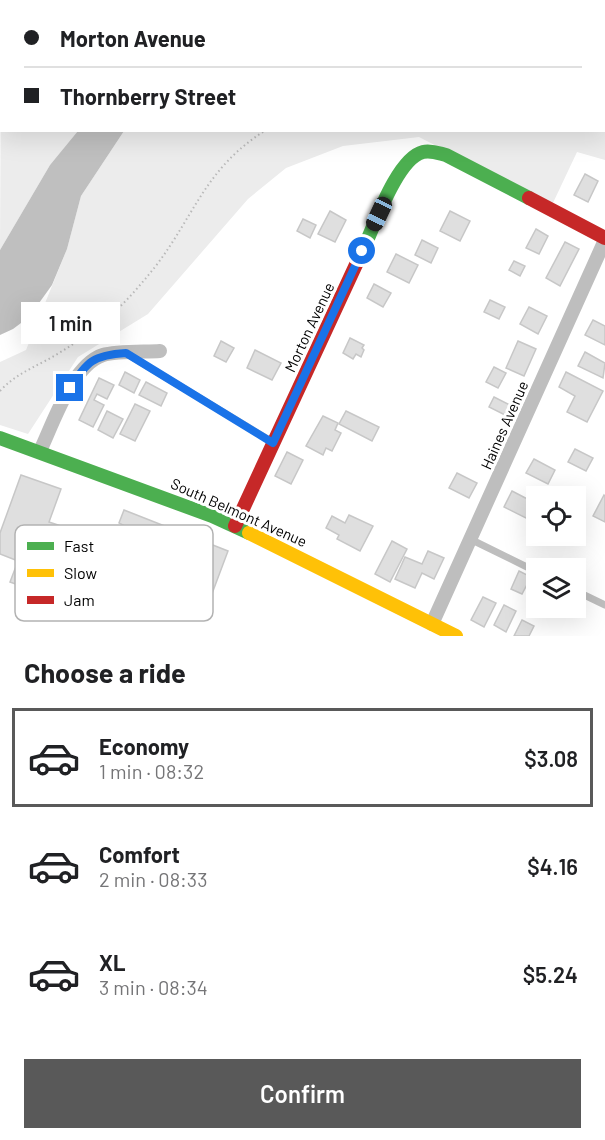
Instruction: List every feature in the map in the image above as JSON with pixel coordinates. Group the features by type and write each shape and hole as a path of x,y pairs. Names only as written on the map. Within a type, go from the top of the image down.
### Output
{"street":[{"name":"Morton Avenue","path":"235,526 388,195 414,155 425,151 435,151 446,155 605,239"},
{"name":"Haines Avenue","path":"432,624 605,239"},
{"path":"40,451 70,388 89,364 104,355 160,351"},
{"name":"South Belmont Avenue","path":"0,438 162,496 235,526 456,636"}],"lane":[{"path":"126,353 273,443"},
{"path":"470,539 526,567"},
{"path":"586,596 605,605"}],"path":[{"path":"0,391 19,373 67,348 112,314 156,266 207,184 221,166 263,132"}],"shaded area":[{"path":"1,132 78,132 50,165 0,250"},
{"path":"77,132 123,132 81,196 67,249 52,285 29,317 0,335 0,250 50,165"},
{"path":"123,132 605,132 605,160 577,152 552,205 419,137 343,146 286,168 248,199 148,314 78,357 28,434 0,425 0,362 26,350 67,249 81,196"}],"building":[{"path":"585,174 598,181 588,202 574,195"},
{"path":"330,211 346,220 335,242 318,234"},
{"path":"450,211 470,221 460,241 440,231"},
{"path":"303,219 316,225 310,238 297,231"},
{"path":"536,229 548,236 539,254 526,248"},
{"path":"422,240 438,248 431,263 415,255"},
{"path":"565,242 579,249 560,286 546,278"},
{"path":"396,254 418,265 409,283 387,272"},
{"path":"514,261 525,266 520,276 509,270"},
{"path":"374,284 391,293 383,307 367,298"},
{"path":"490,300 505,307 499,319 484,312"},
{"path":"529,307 547,316 538,334 520,324"},
{"path":"593,320 605,326 605,345 585,335"},
{"path":"350,338 364,345 361,357 356,354 353,359 343,353"},
{"path":"221,341 234,348 226,362 214,356"},
{"path":"518,341 536,349 524,376 506,368"},
{"path":"255,350 281,363 272,380 247,368"},
{"path":"585,352 605,363 603,378 578,366"},
{"path":"494,367 506,373 498,388 486,382"},
{"path":"125,372 140,380 134,393 119,385"},
{"path":"566,372 603,391 587,422 567,412 575,396 559,387"},
{"path":"99,378 114,385 107,399 97,394 94,400 104,405 93,427 79,420"},
{"path":"146,382 167,393 161,406 139,395"},
{"path":"494,397 510,405 505,415 489,407"},
{"path":"135,404 150,411 135,441 120,434"},
{"path":"107,411 123,419 113,438 98,430"},
{"path":"346,411 379,427 372,441 339,424"},
{"path":"323,416 338,423 335,430 341,433 332,451 326,448 323,455 306,446"},
{"path":"575,449 593,458 586,471 568,462"},
{"path":"287,452 303,460 291,484 275,476"},
{"path":"534,459 555,470 548,484 526,473"},
{"path":"457,473 477,483 469,498 449,488"},
{"path":"21,475 61,489 49,522 58,525 15,525 15,560 0,554 0,533"},
{"path":"512,491 526,498 526,518 504,507"},
{"path":"605,496 605,522 593,516"},
{"path":"124,510 162,525 123,525 119,523"},
{"path":"349,515 373,526 360,551 337,539 339,535 326,528 332,516 345,523"},
{"path":"392,541 407,549 390,582 375,574"},
{"path":"213,545 228,551 213,591"},
{"path":"428,551 444,558 434,579 422,573 415,588 395,579 405,557 422,564"},
{"path":"15,569 15,584 10,582"},
{"path":"519,571 526,574 526,586 522,594 511,589"},
{"path":"483,597 496,603 484,627 471,620"},
{"path":"504,605 516,611 506,632 494,625"},
{"path":"522,620 534,626 529,636 514,636"}],"traffic: fast":[{"path":"366,243 397,178 405,166 423,152 446,155 529,198"},
{"path":"0,438 212,516 249,533"}],"traffic: slow":[{"path":"249,533 456,636"}],"traffic: jam":[{"path":"529,198 605,238"},
{"path":"235,526 366,243"}],"route":[{"path":"70,388 89,364 104,355 126,353 273,443 362,251"}]}
